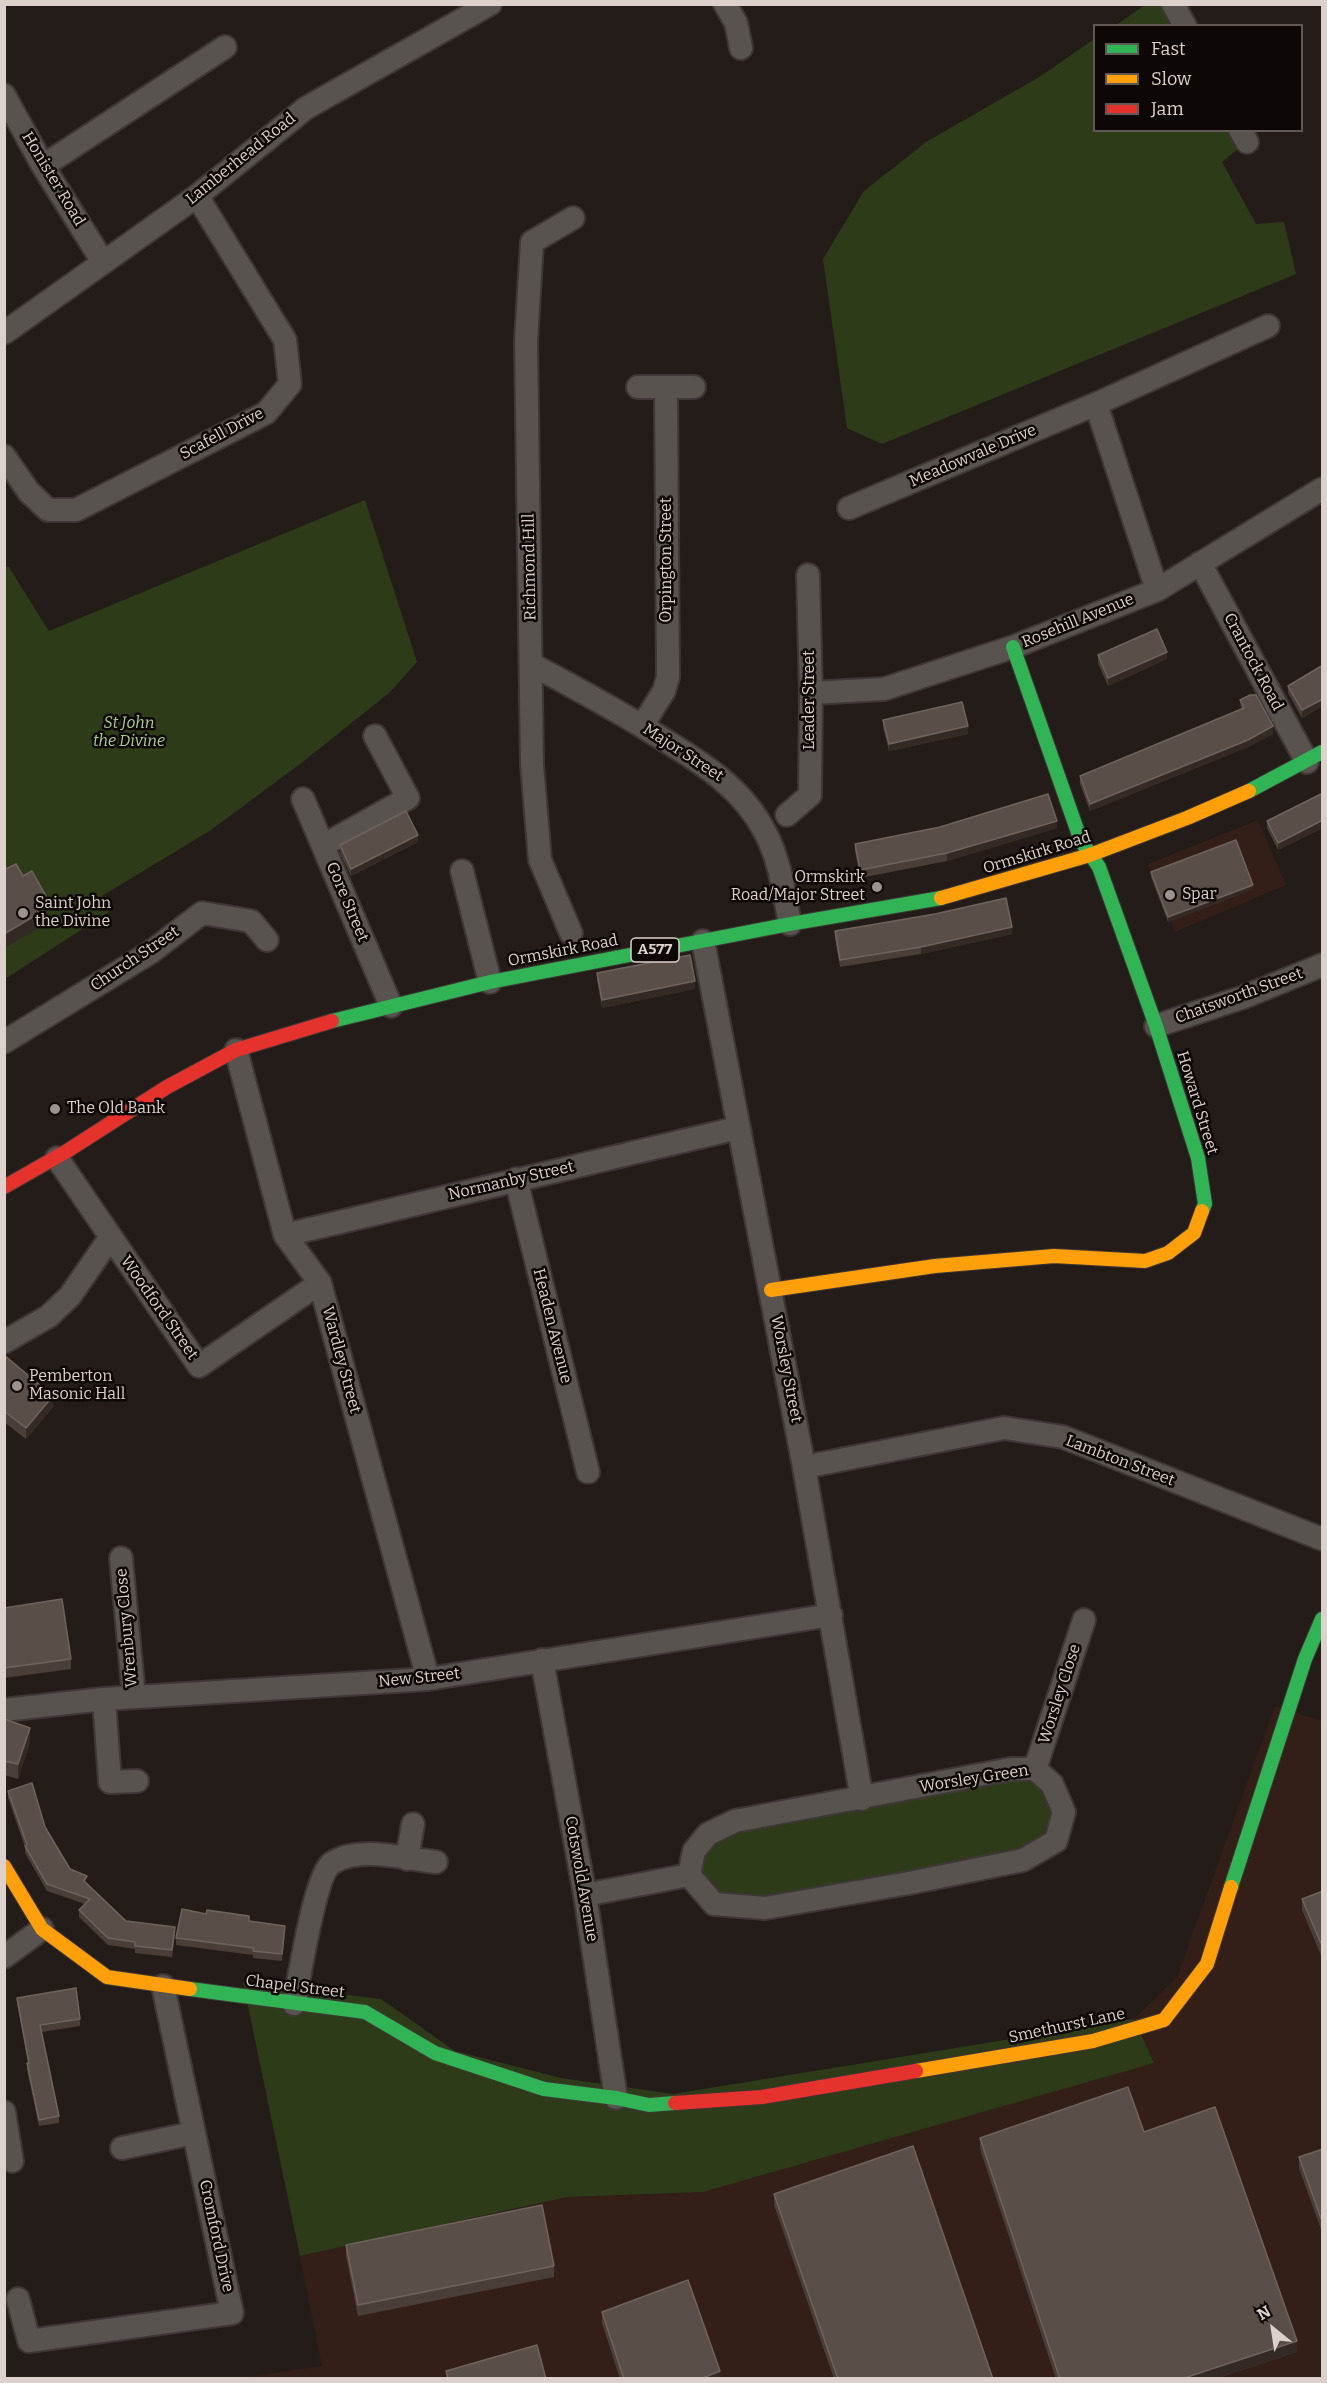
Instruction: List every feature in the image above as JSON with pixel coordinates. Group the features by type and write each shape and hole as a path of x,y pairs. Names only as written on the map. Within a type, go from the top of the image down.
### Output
{"main road":[{"name":"Howard Street","path":"771,1290 935,1266 1054,1257 1145,1261 1168,1253 1194,1233 1205,1204 1198,1158 1156,1026 1099,867 1081,841 1013,646"},
{"name":"Ormskirk Road","path":"4,1187 57,1158 167,1087 236,1050 309,1027 490,982 790,924 955,895 1090,855 1230,799 1315,757"},
{"name":"Smethurst Lane","path":"616,2098 649,2105 762,2097 1093,2041 1164,2020 1207,1964 1314,1662 1323,1619"},
{"name":"Chapel Street","path":"4,1866 42,1929 107,1977 365,2012 435,2053 544,2089 616,2098"}],"street":[{"name":"Lamberhead Road","path":"4,333 197,196 306,108 466,10 490,4"},
{"path":"726,4 736,23 741,48"},
{"path":"1173,4 1184,24"},
{"path":"43,166 225,47"},
{"name":"Honister Road","path":"4,95 43,166 103,262"},
{"name":"Scafell Drive","path":"4,456 29,492 48,510 76,510 266,412 290,384 285,340 197,196"},
{"name":"Richmond Hill","path":"571,933 540,860 532,765 526,341 532,242 573,218"},
{"name":"Meadowvale Drive","path":"849,508 1096,404 1268,326"},
{"path":"638,387 694,387"},
{"name":"Orpington Street","path":"642,726 664,691 668,677 666,387"},
{"path":"1096,404 1156,590"},
{"name":"Rosehill Avenue","path":"812,693 884,689 1013,646 1156,590 1323,489"},
{"name":"Crantock Road","path":"1200,563 1315,757"},
{"name":"Leader Street","path":"787,815 810,795 812,693 808,575"},
{"name":"Major Street","path":"531,664 603,702 709,768 741,796 766,833 778,865 790,924"},
{"path":"324,845 408,798 375,736"},
{"name":"Gore Street","path":"303,799 391,1006"},
{"path":"462,871 490,982"},
{"name":"Church Street","path":"4,1042 151,952 202,913 251,921 267,940"},
{"name":"Worsley Street","path":"703,941 804,1467 862,1799"},
{"name":"Chatsworth Street","path":"1156,1026 1244,997 1323,965"},
{"name":"Wardley Street","path":"236,1050 285,1235 320,1282 428,1679"},
{"name":"Normanby Street","path":"285,1235 738,1128"},
{"name":"Woodford Street","path":"57,1158 199,1366 320,1282"},
{"name":"Headen Avenue","path":"516,1179 588,1472"},
{"path":"4,1342 49,1316 70,1296 110,1238"},
{"name":"Lambton Street","path":"804,1467 1004,1428 1063,1437 1323,1539"},
{"name":"Wrenbury Close","path":"121,1558 134,1697"},
{"name":"New Street","path":"4,1710 104,1699 428,1679 831,1615"},
{"name":"Worsley Close","path":"1035,1768 1084,1620"},
{"name":"Cotswold Avenue","path":"542,1660 585,1895 616,2098"},
{"path":"104,1699 110,1782 137,1781"},
{"name":"Worsley Green","path":"1035,1768 1052,1784 1064,1812 1056,1841 1023,1860 765,1908 714,1904 689,1875 694,1851 708,1834 735,1821 862,1799 1011,1769 1035,1768"},
{"path":"406,1859 412,1824"},
{"path":"294,2004 319,1884 330,1864 351,1856 361,1855 436,1862"},
{"path":"585,1895 689,1875"},
{"path":"4,1957 42,1929"},
{"name":"Cromford Drive","path":"18,2299 29,2341 232,2313 163,1986"},
{"path":"4,2112 12,2161"},
{"path":"122,2148 194,2133"}],"shaded area":[{"path":"1258,820 1286,885 1175,932 1148,864"},
{"path":"1275,1706 1322,1721 1322,2378 239,2378 322,2366 300,2256 567,2197 703,2192 1153,2063 1134,2019 1177,1977"}],"green space":[{"path":"1146,4 1171,5 1182,24 1118,24"},
{"path":"1093,40 1093,132 1241,132 1247,142 1222,162 1256,224 1284,222 1296,274 882,444 847,428 823,259 864,191 926,142 1041,76"},
{"name":"St John the Divine","path":"365,500 417,662 389,693 304,761 211,830 102,896 109,912 5,979 5,568 8,566 49,631"},
{"path":"1011,1769 1052,1784 1056,1841 1023,1860 714,1904 689,1875 708,1834"},
{"path":"243,1982 381,1999 455,2051 561,2078 673,2094 1134,2019 1154,2063 703,2192 567,2197 300,2256"}],"building":[{"path":"1157,629 1167,652 1108,678 1098,655"},
{"path":"1323,665 1323,699 1302,710 1288,686"},
{"path":"1256,695 1273,726 1248,740 1090,804 1080,776 1244,708 1240,700"},
{"path":"962,702 968,726 889,744 883,720"},
{"path":"1323,793 1323,820 1278,843 1267,821"},
{"path":"1048,794 1057,821 947,853 860,870 855,844 940,827"},
{"path":"406,811 418,835 351,869 340,845"},
{"path":"1236,840 1253,885 1168,917 1151,872"},
{"name":"Saint John the Divine","path":"16,864 23,876 32,871 46,896 37,901 43,911 4,934 4,870"},
{"path":"1006,898 1012,927 921,947 840,960 835,931 935,914"},
{"path":"690,955 695,981 602,1000 597,973"},
{"name":"Pemberton Masonic Hall","path":"4,1355 53,1396 26,1428 4,1411"},
{"path":"62,1599 71,1659 4,1668 4,1608"},
{"path":"4,1719 30,1728 18,1764 4,1761"},
{"path":"32,1783 45,1827 70,1869 87,1876 84,1881 126,1921 175,1927 172,1950 135,1946 135,1942 108,1938 79,1910 90,1899 47,1884 25,1846 27,1845 8,1791"},
{"path":"1323,1891 1323,1948 1302,1899"},
{"path":"182,1909 206,1914 207,1910 249,1916 249,1921 285,1926 282,1954 176,1938"},
{"path":"76,1988 80,2019 40,2025 59,2116 39,2120 17,1998"},
{"path":"1128,2087 1144,2132 1215,2107 1297,2341 1181,2379 1060,2379 980,2138"},
{"path":"913,2146 993,2379 838,2379 774,2194"},
{"path":"1323,2149 1323,2224 1299,2157"},
{"path":"542,2205 554,2266 358,2305 346,2245"},
{"path":"688,2280 720,2371 700,2379 624,2379 602,2312"},
{"path":"537,2345 546,2379 448,2379 446,2371"}],"traffic: fast":[{"path":"1013,647 1081,841 1099,867 1156,1026 1198,1158 1205,1204 1202,1211"},
{"path":"1249,791 1322,752"},
{"path":"332,1021 490,982 790,924 941,898"},
{"path":"1231,1887 1305,1659 1322,1619"},
{"path":"190,1989 365,2012 435,2053 544,2089 616,2098 649,2105 675,2103"}],"traffic: slow":[{"path":"941,898 1090,855 1187,818 1249,791"},
{"path":"771,1290 935,1266 1054,1256 1145,1261 1168,1253 1194,1233 1202,1211"},
{"path":"4,1866 42,1929 107,1977 190,1989"},
{"path":"916,2071 1093,2041 1164,2020 1207,1964 1231,1887"}],"traffic: jam":[{"path":"4,1187 67,1151 167,1087 236,1050 332,1021"},
{"path":"675,2103 762,2097 916,2071"}],"place":[{"name":"Ormskirk Road/Major Street","path":"877,887"},
{"name":"Spar","path":"1170,895"},
{"name":"Saint John the Divine","path":"23,913"},
{"name":"The Old Bank","path":"55,1109"},
{"name":"Pemberton Masonic Hall","path":"17,1386"}]}
